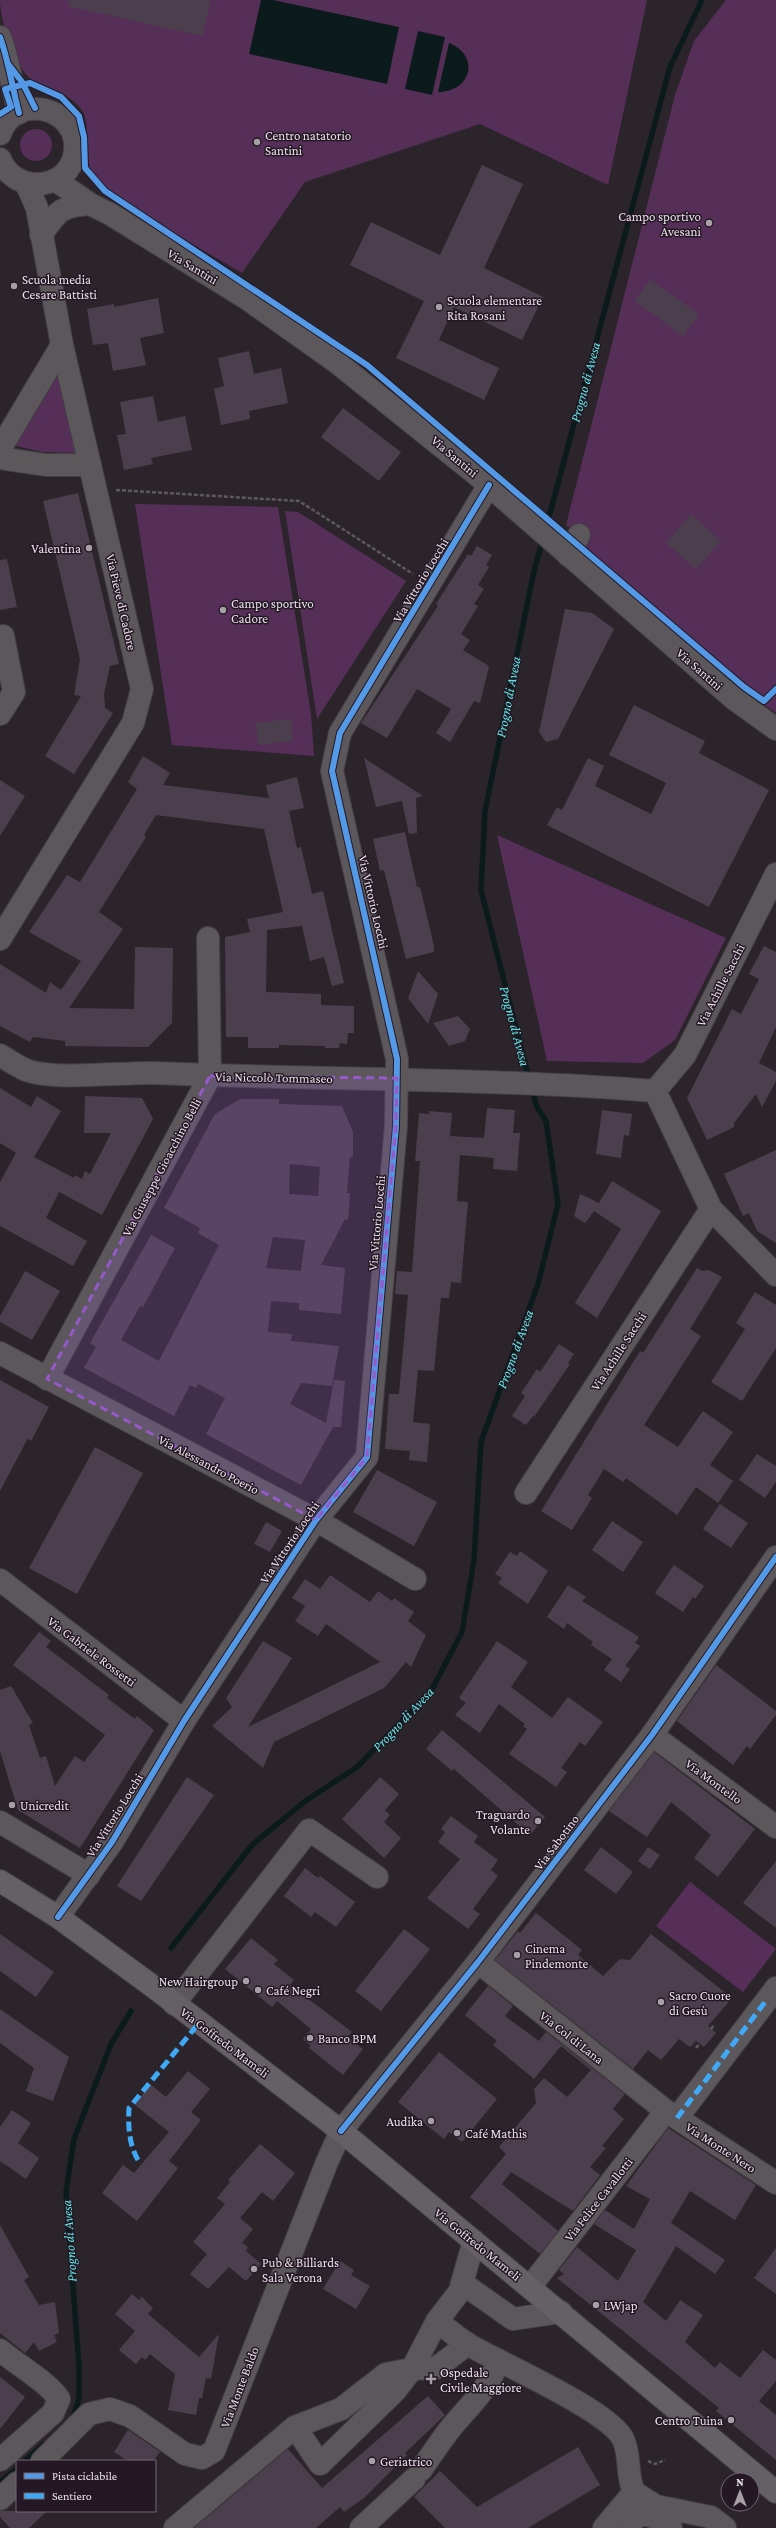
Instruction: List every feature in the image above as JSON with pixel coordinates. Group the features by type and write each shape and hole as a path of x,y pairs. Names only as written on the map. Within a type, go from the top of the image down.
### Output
{"main road":[{"name":"Via Goffredo Mameli","path":"0,1881 58,1917 341,2131 561,2312 776,2492"}],"street":[{"path":"0,38 9,65 22,82 27,110"},
{"path":"0,134 7,122 27,110 51,111 62,117 70,127 74,139 75,151 48,179"},
{"name":"Via Santini","path":"1,163 11,176 48,179 101,199 110,214"},
{"name":"Via Santini","path":"48,179 110,214 246,298 335,361 425,431 733,698 776,730"},
{"name":"Via Pieve di Cadore","path":"0,938 133,723 142,689 62,345 41,234 37,208 48,179"},
{"path":"41,234 56,214 70,205 90,204"},
{"path":"0,449 62,345"},
{"path":"0,458 46,465 90,465"},
{"name":"Via Vittorio Locchi","path":"58,1917 112,1842 184,1721 316,1520 367,1457 396,1126 397,1069 332,771 340,733 431,585 489,485"},
{"path":"564,552 579,535"},
{"path":"0,714 14,692 3,636"},
{"name":"Via Achille Sacchi","path":"655,1091 685,1055 776,874"},
{"name":"Via Giuseppe Gioacchino Belli","path":"47,1379 210,1076 208,938"},
{"name":"Via Niccolò Tommaseo","path":"0,1055 27,1070 58,1074 153,1073 210,1076 397,1069 510,1084 552,1084 655,1091"},
{"path":"655,1091 710,1209 776,1275"},
{"name":"Via Achille Sacchi","path":"526,1493 710,1209"},
{"name":"Via Alessandro Poerio","path":"0,1353 316,1520 415,1579"},
{"name":"Via Sabotino","path":"341,2131 478,1962 652,1735 776,1556"},
{"name":"Via Gabriele Rossetti","path":"0,1580 184,1721"},
{"name":"Via Montello","path":"652,1735 776,1827"},
{"path":"0,1822 89,1875"},
{"name":"Via Goffredo Mameli","path":"174,2004 308,1830 377,1878"},
{"name":"Via Col di Lana","path":"478,1962 671,2114"},
{"name":"Via Felice Cavallotti","path":"530,2287 671,2114 771,1995"},
{"name":"Via Monte Nero","path":"671,2114 776,2183"},
{"name":"Via Monte Baldo","path":"43,2460 89,2414 110,2409 130,2416 185,2454 202,2458 214,2451 327,2162 341,2131"},
{"path":"295,2427 320,2464 395,2391 412,2369 437,2321 460,2291 474,2241"},
{"path":"462,2283 513,2319 561,2312"},
{"path":"437,2321 468,2344 574,2400 614,2426 624,2439 629,2482 634,2492 656,2506 711,2517 725,2528"},
{"path":"175,2528 295,2427 341,2409 386,2374 412,2369 436,2368 468,2344"},
{"path":"0,2350 20,2367 53,2390 59,2399 54,2413 0,2460"},
{"path":"361,2528 417,2475 455,2424 482,2394 494,2374 498,2360"},
{"path":"0,2498 16,2484"},
{"path":"604,2528 634,2492"},
{"path":"630,2528 638,2517 647,2514 656,2517 671,2528"}],"path":[{"path":"115,490 299,502 431,585"},
{"path":"711,2028 714,2025"},
{"path":"696,2048 699,2044"},
{"path":"646,2459 655,2464 665,2460"}],"highlighted area":[{"path":"210,1076 397,1078 396,1126 367,1457 316,1520 47,1379"}],"shaded area":[{"name":"Centro natatorio Santini","path":"0,0 647,0 608,185 480,124 305,182 242,273 137,210 100,182 91,172 86,125 83,112 78,105 66,96 39,84 26,74 14,55 6,31"},
{"path":"261,0 273,0 399,27 387,84 249,54"},
{"path":"726,0 776,0 776,713 743,690 577,545 581,539 591,543 566,525 675,95 694,41"},
{"path":"418,31 445,37 432,95 405,89"},
{"path":"449,43 459,49 465,56 468,64 468,72 464,80 458,86 449,90 438,92"},
{"path":"33,129 39,129 49,136 52,145 51,151 45,158 39,161 33,161 23,154 20,148 20,142 27,132"},
{"path":"57,362 79,453 42,452 8,444"},
{"name":"Campo sportivo Cadore","path":"135,504 278,507 311,714 314,756 172,745"},
{"path":"285,511 298,512 406,581 317,719"},
{"path":"497,835 726,938 675,1040 643,1063 547,1061"},
{"path":"690,1882 776,1949 743,1992 656,1926"}],"building":[{"path":"69,0 211,0 202,36 68,6"},
{"path":"482,165 523,184 484,268 543,297 522,340 454,307 439,340 499,368 484,400 396,358 424,301 350,265 371,222 440,255"},
{"path":"650,280 699,314 683,336 635,301"},
{"path":"158,298 164,333 140,338 146,365 113,371 108,343 93,345 87,309 114,304 114,307"},
{"path":"249,351 254,374 281,368 288,403 249,411 250,419 221,425 214,389 224,386 218,358"},
{"path":"153,396 158,422 185,416 192,450 151,458 153,464 124,470 117,435 126,434 120,402"},
{"path":"343,408 401,452 379,481 321,437"},
{"path":"78,493 119,664 110,666 104,694 105,708 113,713 74,774 45,756 81,696 74,695 80,659 43,501"},
{"path":"691,514 721,541 696,569 666,543"},
{"path":"477,546 492,555 486,565 489,567 478,585 484,589 474,604 478,606 461,634 470,640 463,650 489,666 480,703 474,701 450,742 436,733 451,709 417,689 387,738 361,723 438,606 436,604 468,554 471,556"},
{"path":"7,559 17,607 0,610 0,560"},
{"path":"565,609 592,613 614,629 558,739 546,742 539,732"},
{"path":"634,705 705,741 699,753 769,790 709,907 547,825 557,807 562,810 588,758 604,766 595,786 651,814 666,783 609,755"},
{"path":"291,719 293,741 258,745 256,723"},
{"path":"143,756 170,773 163,785 269,798 266,785 297,777 304,808 289,811 297,848 301,847 312,894 323,891 344,983 332,986 324,957 310,961 302,926 267,930 266,992 321,994 321,1005 354,1006 354,1033 348,1033 347,1044 340,1043 339,1048 325,1048 325,1046 279,1045 279,1048 248,1048 248,1037 226,1037 225,937 250,932 247,919 283,912 264,829 156,815 144,835 146,837 99,912 123,929 69,1008 134,1009 135,947 173,948 172,1023 148,1047 65,1046 65,1041 33,1037 30,1042 0,1026 0,964 46,993 50,982 61,990 81,961 29,932 67,875 80,882 137,789 128,782"},
{"path":"364,758 423,796 416,798 417,833 409,834 402,801 376,807"},
{"path":"0,780 25,796 0,836"},
{"path":"405,832 417,887 420,887 434,946 434,952 406,959 384,870 380,871 373,839"},
{"path":"764,946 776,952 776,1027 759,1063 776,1072 776,1081 762,1107 756,1094 734,1123 734,1127 707,1140 687,1098 732,1009 741,1014 759,979 749,974"},
{"path":"418,971 438,994 428,1024 408,998"},
{"path":"458,1016 470,1029 465,1041 449,1046 433,1023"},
{"path":"0,1088 31,1107 37,1096 61,1111 34,1157 74,1178 75,1175 82,1179 85,1171 90,1174 111,1133 84,1133 85,1096 142,1098 153,1119 102,1215 59,1192 46,1218 87,1241 73,1266 0,1226 0,1182 16,1153 0,1143"},
{"path":"240,1099 279,1099 279,1104 342,1106 353,1132 353,1157 350,1157 347,1193 350,1193 348,1220 345,1219 321,1265 345,1268 341,1314 299,1310 299,1303 271,1301 268,1332 292,1334 291,1341 339,1346 332,1386 301,1383 290,1404 326,1423 334,1380 345,1381 341,1427 333,1427 301,1485 206,1434 225,1398 198,1384 196,1388 190,1385 174,1416 84,1368 96,1347 90,1343 151,1235 175,1248 143,1307 140,1306 121,1340 159,1361 219,1245 198,1233 200,1228 164,1208 215,1114","holes":["290,1164 320,1167 318,1196 289,1194","273,1237 305,1240 301,1271 266,1268"]},
{"path":"487,1108 515,1110 513,1133 520,1133 517,1171 493,1169 494,1158 460,1155 457,1201 468,1202 461,1283 451,1282 449,1298 441,1298 434,1371 418,1370 413,1422 430,1424 427,1462 409,1460 410,1451 385,1449 389,1394 399,1394 408,1295 395,1294 397,1271 412,1272 420,1161 415,1161 419,1113 429,1114 429,1111 452,1113 450,1136 484,1138"},
{"path":"602,1110 632,1114 629,1136 624,1135 621,1158 596,1154"},
{"path":"776,1150 776,1243 757,1231 749,1213 743,1216 724,1174"},
{"path":"612,1181 661,1211 597,1318 575,1303 621,1229 594,1211 585,1223 574,1216 580,1194 599,1203"},
{"path":"697,1268 702,1271 709,1270 722,1277 690,1329 701,1336 644,1425 678,1447 703,1411 733,1432 710,1465 733,1481 718,1503 696,1487 677,1515 626,1478 623,1482 604,1469 588,1495 592,1498 572,1530 541,1511 640,1351 643,1353"},
{"path":"25,1271 60,1291 32,1340 0,1322 0,1316"},
{"path":"755,1292 776,1305 776,1348 742,1401 711,1382 745,1329 736,1323"},
{"path":"559,1344 574,1354 568,1363 570,1364 534,1417 533,1416 526,1425 512,1416 525,1396 521,1393 537,1369 540,1372"},
{"path":"0,1380 49,1407 31,1441 28,1438 0,1491"},
{"path":"95,1447 143,1473 77,1594 29,1568"},
{"path":"757,1454 776,1466 776,1482 765,1498 739,1480"},
{"path":"377,1470 437,1502 414,1546 353,1512"},
{"path":"720,1504 748,1523 731,1548 703,1529"},
{"path":"612,1521 643,1542 623,1572 592,1550"},
{"path":"266,1522 282,1531 270,1552 254,1544"},
{"path":"520,1551 548,1571 528,1604 498,1583 502,1578 495,1574 510,1552 517,1556"},
{"path":"674,1565 704,1586 695,1599 693,1597 683,1612 655,1593"},
{"path":"330,1575 370,1602 378,1591 392,1601 394,1598 414,1612 408,1621 426,1635 411,1667 406,1662 384,1688 274,1742 263,1768 212,1726 232,1707 226,1698 263,1641 292,1658 248,1727 380,1662 326,1624 318,1636 295,1621 305,1606 292,1598 305,1579 320,1589"},
{"path":"568,1585 586,1597 582,1601 639,1637 635,1643 640,1646 625,1666 630,1669 621,1682 604,1670 612,1659 591,1645 593,1642 567,1623 564,1629 547,1617"},
{"path":"39,1632 51,1641 46,1647 109,1695 107,1698 135,1719 137,1716 154,1730 80,1848 18,1810 0,1751 0,1690 11,1686 33,1723 29,1725 40,1758 46,1756 55,1786 75,1756 84,1762 105,1735 13,1665"},
{"path":"497,1641 528,1662 511,1687 552,1718 568,1697 603,1722 585,1746 580,1742 561,1768 567,1772 556,1787 509,1754 527,1729 523,1726 525,1724 499,1704 480,1733 455,1715 466,1703 459,1698"},
{"path":"716,1665 776,1711 776,1715 750,1749 747,1746 733,1765 677,1721"},
{"path":"442,1730 545,1817 530,1835 454,1769 452,1771 426,1749"},
{"path":"654,1752 755,1829 718,1877 694,1858 711,1835 671,1802 647,1837 609,1811"},
{"path":"187,1777 214,1795 141,1901 117,1886"},
{"path":"380,1777 399,1794 385,1810 390,1815 384,1822 401,1838 384,1858 342,1819"},
{"path":"451,1816 478,1836 474,1842 498,1860 491,1870 498,1876 473,1909 480,1914 468,1929 427,1898 460,1859 438,1842 445,1832 441,1829"},
{"path":"601,1847 633,1872 616,1894 584,1870"},
{"path":"648,1847 660,1855 650,1869 638,1861"},
{"path":"776,1861 776,1928 743,1903"},
{"path":"305,1868 318,1878 320,1876 355,1902 336,1927 315,1912 311,1917 284,1896"},
{"path":"536,1913 582,1950 578,1955 603,1976 620,1959 630,1960 651,1934 732,1998 708,2026 716,2033 704,2047 696,2041 690,2047 679,2039 661,2060 648,2050 633,2069 495,1960 518,1931 520,1933"},
{"path":"404,1929 430,1949 381,2011 355,1991"},
{"path":"0,1934 54,1972 36,1997 0,1971"},
{"path":"251,1938 278,1960 274,1964 294,1980 290,1985 352,2032 347,2037 363,2049 343,2075 309,2048 311,2046 303,2039 311,2029 277,2001 272,2007 225,1969"},
{"path":"488,1986 513,2006 505,2016 539,2041 546,2032 625,2094 613,2109 624,2119 602,2146 606,2148 590,2167 600,2175 573,2211 511,2172 502,2184 558,2231 540,2254 470,2197 506,2154 499,2147 536,2103 534,2089 544,2078 567,2097 591,2070 561,2046 534,2079 493,2045 497,2041 465,2015"},
{"path":"0,2009 69,2057 53,2101 26,2091 34,2068 0,2043"},
{"path":"439,2052 497,2099 462,2142 449,2132 444,2139 398,2102"},
{"path":"188,2071 210,2089 191,2112 201,2120 169,2161 178,2168 137,2221 102,2193 123,2165 134,2173 169,2132 135,2105 150,2084 166,2097"},
{"path":"12,2110 31,2123 18,2143 39,2158 26,2179 0,2161 0,2127"},
{"path":"668,2128 756,2185 735,2220 690,2191 671,2223 725,2260 715,2274 676,2246 643,2302 666,2321 680,2300 703,2315 685,2342 715,2368 720,2362 740,2378 763,2350 776,2360 776,2381 759,2401 776,2415 776,2460 716,2411 719,2408 557,2278 564,2274 559,2270 577,2247 618,2281 636,2250 594,2224 605,2210 634,2229 650,2199 626,2186"},
{"path":"260,2144 295,2173 273,2201 262,2192 240,2218 253,2229 242,2243 248,2247 246,2251 261,2264 246,2281 229,2267 208,2289 190,2274 207,2254 193,2242 225,2204 217,2198 230,2182 228,2180"},
{"path":"0,2225 29,2277 24,2280 39,2305 55,2302 59,2333 54,2335 57,2342 39,2351 34,2342 25,2353 0,2333"},
{"path":"776,2248 776,2294 754,2278"},
{"path":"340,2261 354,2270 351,2275 370,2286 356,2309 323,2289"},
{"path":"132,2294 139,2300 142,2297 153,2308 148,2314 199,2357 219,2334 211,2379 206,2378 202,2398 199,2398 196,2415 168,2410 175,2374 150,2354 145,2360 142,2357 136,2364 119,2350 135,2331 115,2314"},
{"path":"0,2377 25,2397 0,2429"},
{"name":"Geriatrico","path":"428,2396 445,2415 405,2453 407,2455 364,2498 344,2512 340,2507 316,2528 194,2528 288,2449 322,2488"},
{"path":"128,2430 160,2452 154,2460 126,2460 114,2452"},
{"path":"578,2447 600,2485 528,2528 445,2528 414,2497 440,2471 477,2507"},
{"path":"0,2511 46,2512 29,2528 10,2528 0,2517"}],"waterway":[{"name":"Progno di Avesa","path":"546,528 670,67 702,0"},
{"name":"Progno di Avesa","path":"529,1079 481,890 485,811 534,571 543,538"},
{"name":"Progno di Avesa","path":"171,1948 252,1845 304,1802 357,1767 431,1691 462,1632 474,1560 481,1442 538,1284 558,1204 546,1121 537,1107 531,1088"},
{"name":"Progno di Avesa","path":"72,2420 79,2399 79,2366 66,2192 74,2139 111,2044 131,2011"},
{"name":"Progno di Avesa","path":"26,2460 43,2445"},
{"name":"Progno di Avesa","path":"0,2483 16,2469"}],"marked path":[{"path":"677,2118 765,2002"},
{"path":"138,2160 130,2135 129,2108 199,2023"}],"cycle path":[{"path":"0,37 6,56 19,113"},
{"path":"9,65 22,82 35,108"},
{"path":"0,114 11,107 5,89 30,83 61,97 79,116 84,137 85,168 105,191 367,365 744,687 764,701 776,689"},
{"path":"58,1917 112,1842 184,1721 316,1520 367,1457 396,1126 397,1059 332,771 340,733 489,485"},
{"path":"341,2131 478,1962 652,1735 776,1557"}],"place":[{"name":"Centro natatorio Santini","path":"257,142"},
{"name":"Campo sportivo Avesani","path":"709,223"},
{"name":"Scuola media Cesare Battisti","path":"14,286"},
{"name":"Scuola elementare Rita Rosani","path":"439,307"},
{"name":"Valentina","path":"89,548"},
{"name":"Campo sportivo Cadore","path":"223,610"},
{"name":"Unicredit","path":"12,1805"},
{"name":"Traguardo Volante","path":"538,1821"},
{"name":"Cinema Pindemonte","path":"517,1955"},
{"name":"New Hairgroup","path":"246,1981"},
{"name":"Café Negri","path":"258,1990"},
{"name":"Sacro Cuore di Gesù","path":"661,2002"},
{"name":"Banco BPM","path":"310,2038"},
{"name":"Audika","path":"431,2121"},
{"name":"Café Mathis","path":"457,2133"},
{"name":"Pub & Billiards Sala Verona","path":"254,2269"},
{"name":"LWjap","path":"596,2305"},
{"name":"Ospedale Civile Maggiore","path":"431,2379"},
{"name":"Centro Tuina","path":"731,2420"},
{"name":"Geriatrico","path":"372,2461"}]}
